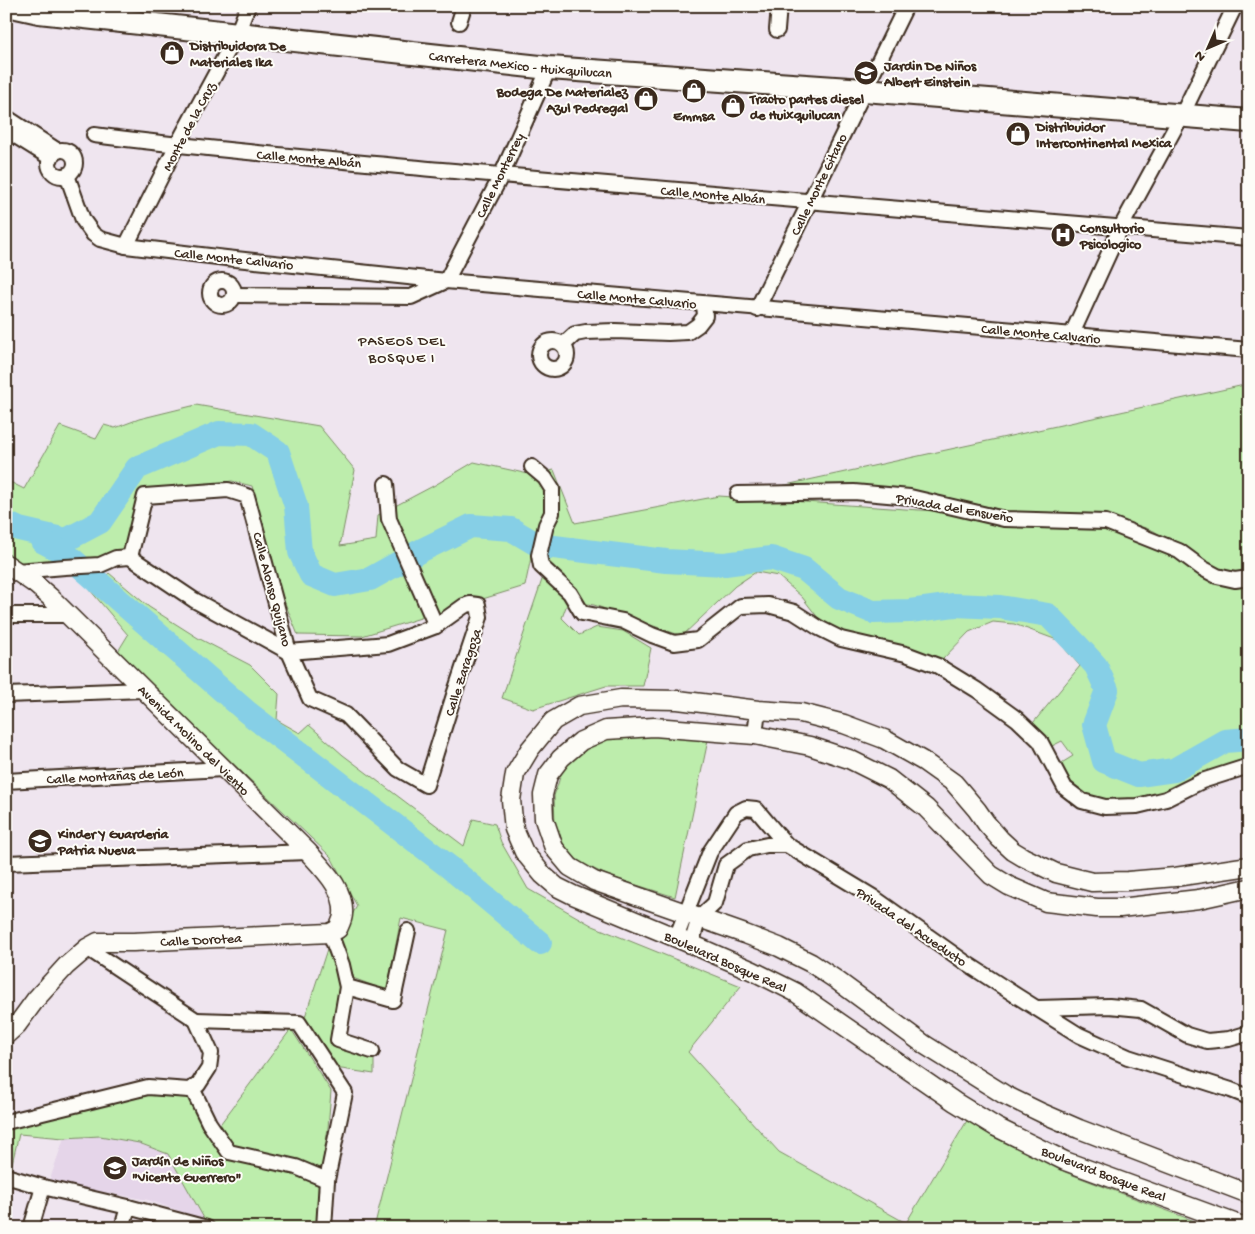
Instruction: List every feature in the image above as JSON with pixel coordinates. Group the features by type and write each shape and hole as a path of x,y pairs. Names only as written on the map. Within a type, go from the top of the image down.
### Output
{"main road":[{"name":"Carretera Mexico - Huixquilucan","path":"12,6 39,12 549,68 864,90 1249,121"}],"street":[{"name":"Monte de la Cruz","path":"126,246 177,145 237,34 248,6"},
{"path":"460,22 464,6"},
{"path":"777,30 779,6"},
{"name":"Calle Monte Gitano","path":"757,309 906,6"},
{"path":"1071,336 1121,227 1182,115 1235,6"},
{"name":"Calle Monterrey","path":"446,281 500,176 549,68"},
{"path":"6,117 54,155"},
{"path":"6,130 54,155"},
{"name":"Calle Monte Albán","path":"94,135 177,145 500,176 1249,238"},
{"path":"63,151 72,155 75,164 74,169 67,175 57,175 50,168 54,155 63,151"},
{"name":"Calle Monte Calvario","path":"67,175 83,220 93,234 100,239 126,246 446,281 1249,350"},
{"path":"234,294 411,297 446,281"},
{"path":"563,345 575,334 586,332 688,332 698,326 705,316 704,304"},
{"path":"532,467 545,478 552,489 552,513 546,525 538,555 541,566 570,593 582,612 622,621 674,643 698,640 741,606 768,605 794,612 841,639 906,654 938,666 978,690 1017,719 1040,741 1065,788 1082,801 1105,807 1137,806 1166,799 1202,780 1249,766"},
{"path":"386,484 390,519 436,626"},
{"name":"Calle Alonso Quijano","path":"130,556 145,496 228,490 247,496 289,652 310,699 346,715 398,769 426,785"},
{"name":"Privada del Ensueño","path":"738,494 854,492 910,497 1004,519 1106,522 1179,551 1216,576 1234,580 1249,578"},
{"path":"12,568 100,566 116,558 130,556 194,600 289,652"},
{"name":"Avenida Molino del Viento","path":"12,568 43,591 308,852 334,883 339,894 343,913 338,929 330,933"},
{"name":"Calle Zaragoza","path":"289,652 388,644 436,626 464,606 470,604 478,605 480,617 426,785"},
{"path":"6,615 68,615"},
{"path":"6,695 144,690"},
{"name":"Boulevard Bosque Real","path":"1248,1228 1066,1161 996,1128 795,992 753,971 573,896 557,887 543,876 524,852 514,829 511,800 515,774 530,750 553,721 579,706 621,699 650,699 678,700 758,710 801,713 844,724 884,739 923,761 954,783 1000,839 1013,850 1056,873 1092,882 1128,881 1175,877 1247,866 1247,888 1199,899 1120,908 1097,908 1046,902 1013,889 991,875 926,808 889,779 849,759 810,746 755,735 654,727 606,730 581,741 561,758 548,775 542,794 544,819 554,848 570,867 594,881 779,947 811,964 926,1044 1013,1098 1078,1129 1249,1194"},
{"path":"755,735 758,710"},
{"name":"Calle Montañas de León","path":"6,781 223,769"},
{"name":"Privada del Acueducto","path":"683,941 693,916 710,852 736,813 746,808 756,808 787,844 873,897 966,963 1080,1036 1128,1057 1249,1097"},
{"path":"710,852 726,865 748,849 767,845 787,844"},
{"path":"6,862 308,852"},
{"name":"Privada del Acueducto","path":"693,916 715,903 726,865"},
{"path":"347,986 393,1000 408,931"},
{"path":"330,933 342,965 347,986 338,1040 372,1051"},
{"name":"Calle Dorotea","path":"6,1035 66,966 87,948 98,942 330,933"},
{"path":"87,948 196,1020 299,1023 345,1094 327,1180 324,1228"},
{"path":"1037,1008 1109,1006 1140,1008 1187,1035 1207,1041 1229,1039 1249,1033"},
{"path":"6,1122 148,1087 184,1091 198,1085 209,1068 211,1053 196,1020"},
{"path":"192,1088 209,1123 230,1152 296,1167 327,1180"},
{"path":"6,1176 207,1228"},
{"path":"31,1228 43,1187"},
{"path":"122,1228 128,1207"}],"shaded area":[{"name":"Jardín de Niños \"Vicente Guerrero\"","path":"100,1136 139,1143 168,1154 205,1220 148,1200 49,1182 64,1138"}],"green space":[{"path":"1249,384 1249,572 1232,575 1207,568 1191,555 1154,531 1116,518 1011,512 909,489 781,486"},
{"path":"196,405 319,426 355,470 340,546 376,540 378,515 474,462 533,475 554,470 575,523 719,496 962,513 1105,526 1249,583 1249,760 1199,773 1156,798 1112,803 1094,802 1070,787 1060,764 1073,756 1062,741 1052,746 1033,723 1080,666 1057,640 1014,624 993,622 969,632 941,661 846,638 822,623 802,597 778,576 756,572 735,586 682,636 594,605 568,601 562,618 579,635 597,627 623,631 651,648 643,686 606,686 533,709 502,698 547,565 546,558 533,548 525,586 362,636 298,635 274,576 252,486 232,481 141,494 126,547 98,558 22,564 6,555 6,480 24,489 60,426 96,439 104,425 115,428 139,419"},
{"path":"109,573 149,607 198,638 250,665 279,694 277,720 300,733 309,725 343,755 464,846 473,819 495,824 501,842 528,889 593,926 741,986 688,1052 779,1152 906,1223 968,1119 1065,1172 1213,1228 374,1228 448,930 401,918 387,991 353,978 340,936 357,906 331,857 117,653 128,635 90,590"},
{"path":"654,735 708,740 675,897 611,877 581,863 566,850 555,824 554,796 563,768 587,744 608,736"},
{"path":"329,943 342,987 335,1042 374,1056 374,1074 335,1068 303,1023"},
{"path":"291,1029 331,1091 322,1167 315,1172 268,1153 232,1149 218,1127"},
{"path":"153,1091 191,1094 225,1155 301,1173 323,1183 320,1228 229,1228 205,1220 168,1154 139,1143 100,1136 64,1138 19,1134 10,1172 6,1170 6,1127"}],"waterway":[{"path":"6,523 19,529 66,540 100,522 137,468 219,433 251,434 278,452 296,506 300,552 311,575 335,585 370,579 420,551 471,526 511,529 538,545 666,561 725,564 771,558 804,569 839,598 873,612 910,611 954,605 1000,607 1048,615 1096,666 1107,690 1094,725 1104,761 1139,775 1174,770 1225,741 1249,739"},
{"path":"42,541 65,553 247,712 448,866 540,943"}],"place":[{"name":"Distribuidora De Materiales Ika","path":"172,53"},
{"name":"Jardin De Niños Albert Einstein","path":"866,73"},
{"name":"Emmsa","path":"694,91"},
{"name":"Bodega De Materialez Azul Pedregal","path":"646,99"},
{"name":"Tracto partes diesel de Huixquilucan","path":"733,106"},
{"name":"Distribuidor Intercontinental Mexica","path":"1018,134"},
{"name":"Consultorio Psicologico","path":"1063,235"},
{"name":"Kinder Y Guarderia Patria Nueva","path":"40,841"},
{"name":"Jardín de Niños \"Vicente Guerrero\"","path":"115,1168"}],"district":[{"name":"PASEOS DEL BOSQUE I","path":"402,348"}]}
